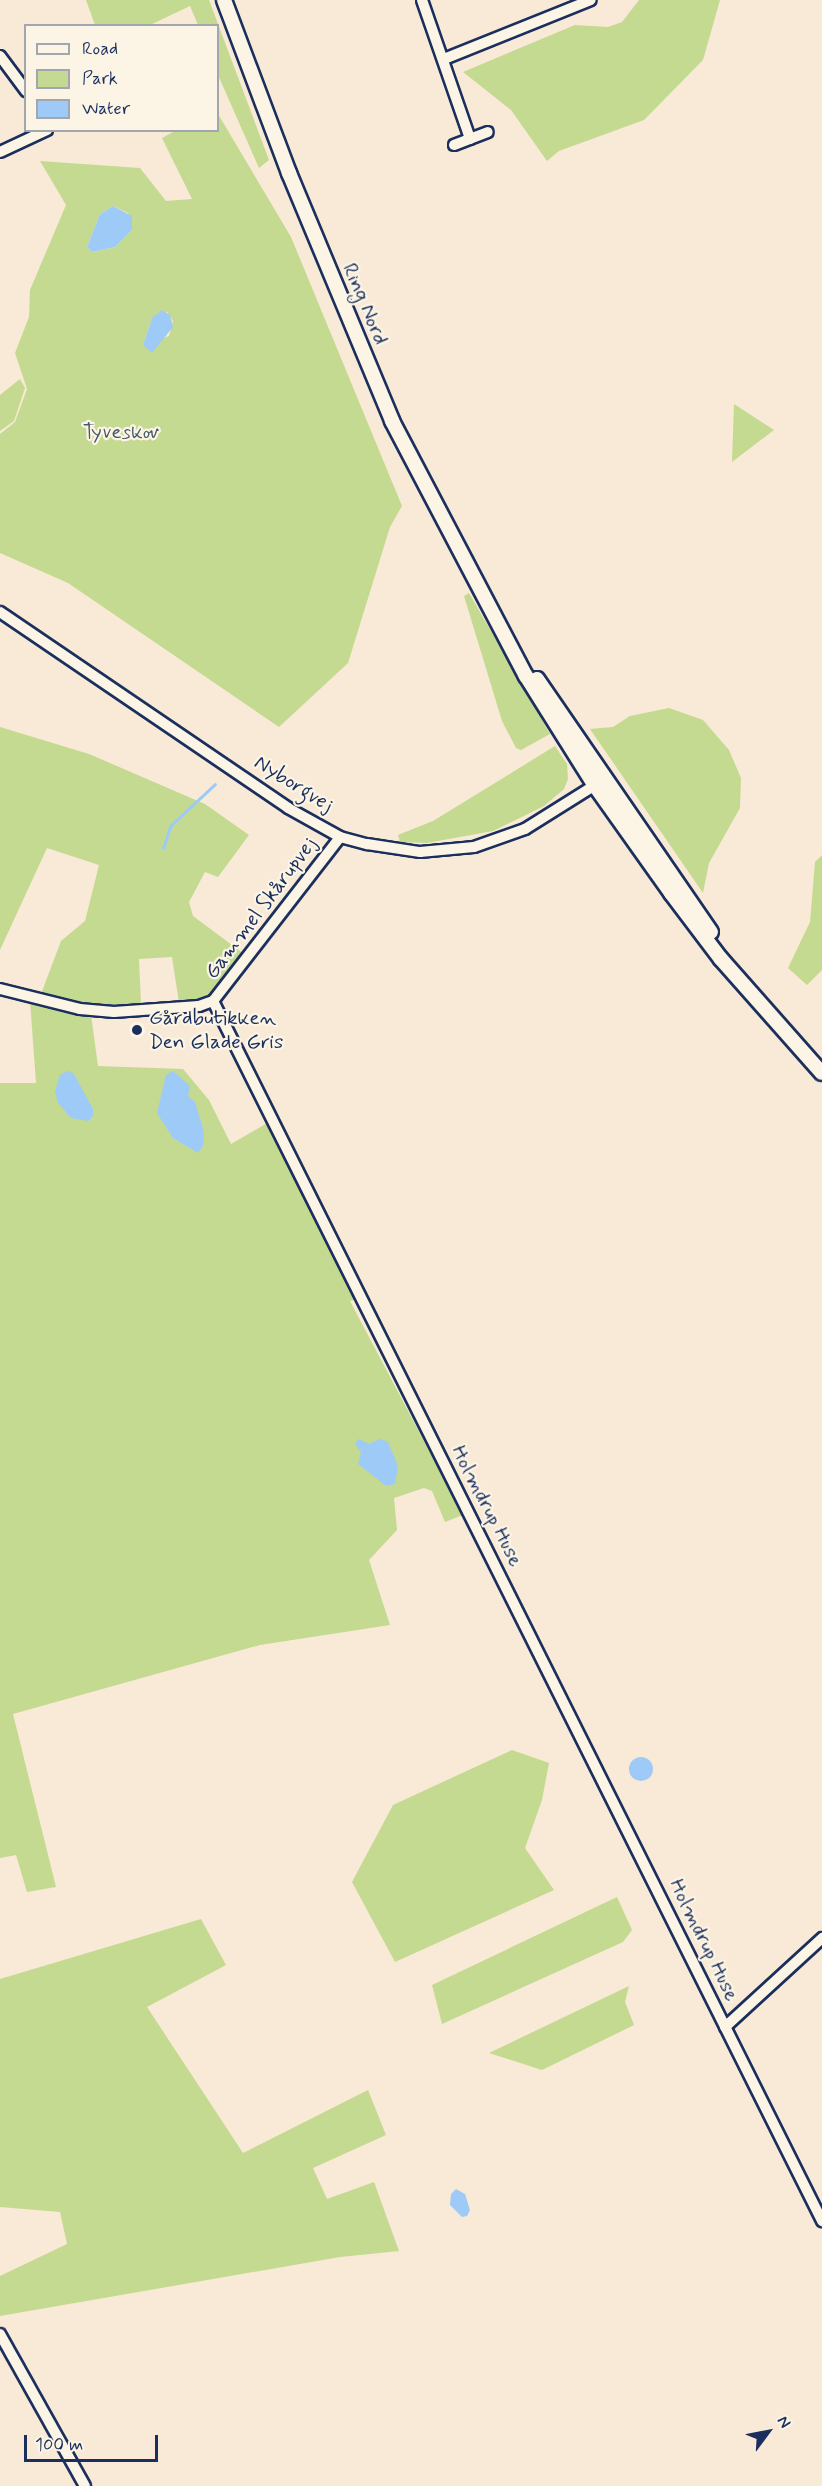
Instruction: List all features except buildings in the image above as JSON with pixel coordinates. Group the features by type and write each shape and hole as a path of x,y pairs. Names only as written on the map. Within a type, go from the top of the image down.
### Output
{"main road":[{"name":"Ring Nord","path":"224,0 289,173 392,421 491,613 595,786"},
{"name":"Ring Nord","path":"491,613 608,777"},
{"path":"608,777 767,1010"},
{"path":"595,786 714,949 822,1073"}],"street":[{"path":"422,0 470,139"},
{"path":"444,59 591,0"},
{"path":"0,56 24,88"},
{"path":"0,152 43,132"},
{"path":"454,146 489,132"},
{"name":"Nyborgvej","path":"0,612 288,808 340,837 420,852 474,847 525,829 608,777"},
{"name":"Gammel Skårupvej","path":"0,989 80,1009 114,1012 200,1006 213,1001 340,837"},
{"name":"Holmdrup Huse","path":"213,1001 822,2221"},
{"name":"Holmdrup Huse","path":"725,2028 822,1938"},
{"path":"0,2334 85,2486"}],"green space":[{"path":"86,0 209,0 218,24 198,24 190,6 152,24 95,24"},
{"path":"639,0 720,0 703,60 644,120 559,151 547,161 511,110 463,72 575,25 608,27 622,22"},
{"path":"219,27 269,160 259,168 219,77"},
{"name":"Tyveskov","path":"219,116 291,237 402,506 390,527 348,663 279,727 68,583 0,553 0,434 15,422 27,389 15,353 29,317 30,290 66,205 40,161 140,168 166,201 192,199 162,138 173,132 219,132","holes":["113,206 128,213 132,230 115,247 92,252 87,247 100,214","167,312 173,321 169,336 143,345 152,318"]},
{"path":"20,379 25,388 14,421 0,431 0,395"},
{"path":"734,404 774,430 732,462"},
{"path":"469,593 550,734 521,750 516,748 502,721 464,596"},
{"path":"669,708 703,720 729,750 741,778 740,808 709,863 703,893 590,729 613,727 630,716"},
{"path":"0,727 89,754 205,804 249,835 218,877 205,872 189,902 193,916 244,954 215,996 179,1003 172,957 139,959 141,1004 122,1008 85,1005 41,994 61,941 85,921 99,865 47,848 0,950"},
{"path":"555,746 567,764 568,779 564,789 544,806 493,831 427,843 400,842 398,835 433,821"},
{"path":"822,855 822,970 807,985 788,968 810,922 815,862"},
{"path":"30,1001 91,1015 98,1066 183,1069 209,1100 231,1144 269,1122 358,1299 350,1301 463,1515 445,1522 432,1491 424,1488 394,1498 397,1530 369,1560 390,1625 260,1645 13,1714 56,1887 27,1892 16,1855 0,1858 0,1083 36,1083"},
{"path":"512,1750 549,1763 542,1800 525,1848 554,1890 395,1962 352,1882 393,1805"},
{"path":"617,1897 632,1930 623,1942 442,2024 432,1985"},
{"path":"201,1919 226,1965 147,2007 243,2153 368,2090 386,2135 313,2168 327,2199 374,2182 399,2251 340,2257 0,2316 0,2276 67,2244 60,2212 0,2207 0,1979"},
{"path":"629,1986 625,2002 634,2025 542,2070 489,2053"}],"water":[{"path":"113,206 132,216 132,230 115,247 92,252 87,247 100,214"},
{"path":"162,310 170,315 173,327 152,353 143,345 152,318"},
{"path":"67,1071 74,1074 93,1109 93,1116 88,1121 71,1118 58,1103 55,1092 60,1075"},
{"path":"173,1071 190,1086 188,1096 195,1102 204,1132 203,1146 198,1153 173,1138 157,1113 166,1075"},
{"path":"359,1439 369,1444 380,1439 388,1442 398,1466 395,1484 386,1486 358,1464 361,1453 355,1443"},
{"path":"641,1757 650,1760 653,1769 650,1778 641,1781 632,1778 629,1769 632,1760"},
{"path":"456,2189 465,2194 470,2210 467,2216 462,2217 450,2205 451,2194"}],"waterway":[{"path":"163,848 171,825 215,784"}],"place":[{"name":"Gårdbutikken Den Glade Gris","path":"137,1030"}]}
